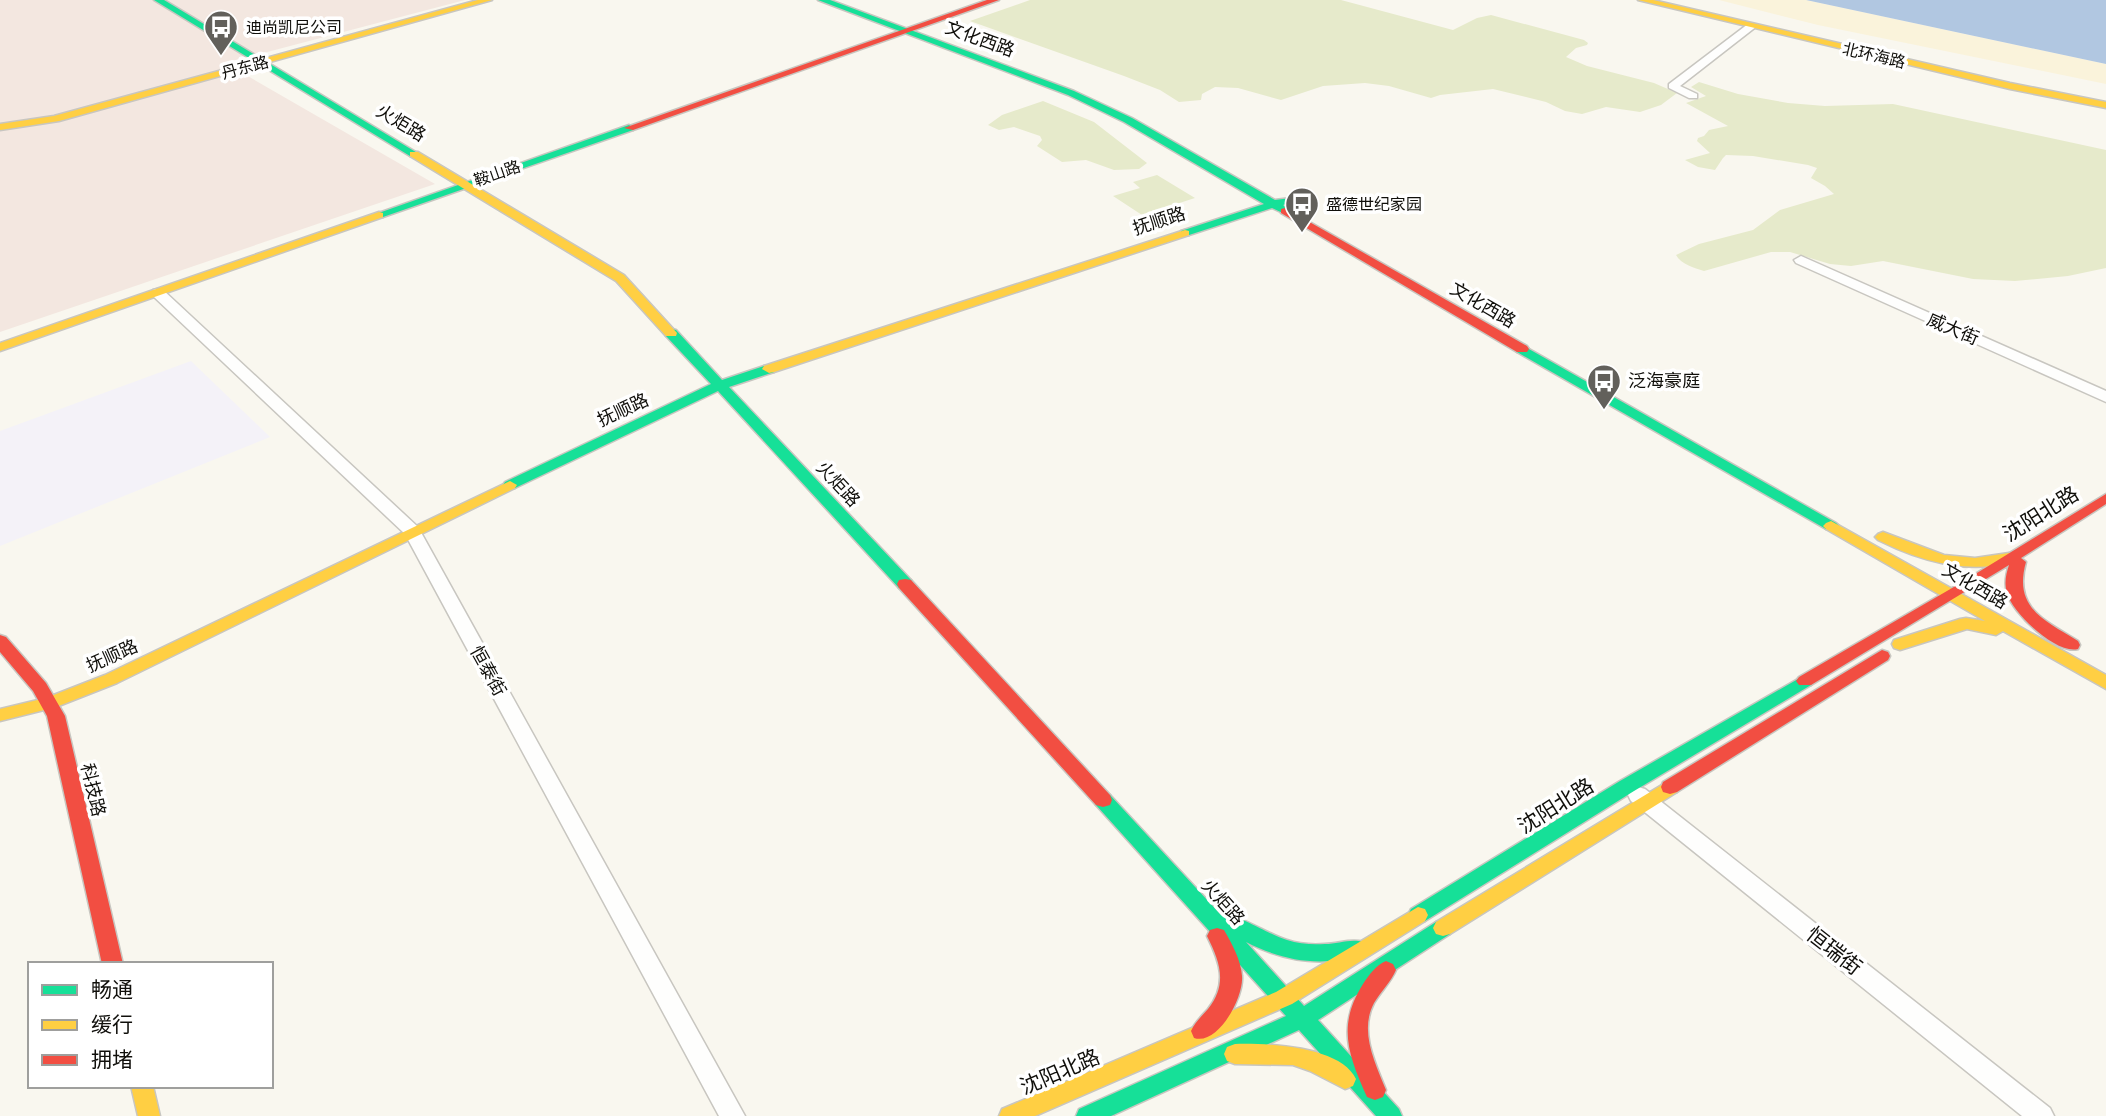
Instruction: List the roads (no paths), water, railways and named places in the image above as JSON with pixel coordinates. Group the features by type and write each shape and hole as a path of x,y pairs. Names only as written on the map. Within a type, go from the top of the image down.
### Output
{"main road":[{"name":"丹东路","path":"0,127 55,119 488,0"},
{"name":"文化西路","path":"822,0 911,29"},
{"name":"文化西路","path":"846,0 1102,107 1279,202 1973,589 2065,650 2106,683"},
{"name":"鞍山路","path":"0,347 995,0"},
{"name":"北环海路","path":"1642,0 2010,86 2106,105"},
{"name":"火炬路","path":"165,1 261,62 620,278 1386,1110"},
{"name":"文化西路","path":"1279,202 1957,599 2065,650 2106,665"},
{"name":"抚顺路","path":"0,715 50,703 111,679 412,531 720,385 1279,202"},
{"path":"690,353 734,367 785,363"},
{"path":"754,422 747,403 749,388 754,380 785,363"},
{"name":"沈阳北路","path":"1087,1116 1302,1019 1398,956 1900,644 1957,599 2106,498"},
{"name":"沈阳北路","path":"2014,560 2106,509"},
{"path":"1883,537 1924,557 1952,563 1976,566 2014,560 2011,580 2014,594 2025,613 2065,650"},
{"path":"1863,545 1899,573 1910,597 1906,611 1882,635"},
{"name":"沈阳北路","path":"1010,1116 1284,998 1628,786 1882,635 1957,599"},
{"path":"1900,644 1966,623 2065,650"},
{"name":"科技路","path":"0,641 50,703 56,716 113,962"},
{"path":"1199,905 1268,947 1290,953 1316,955 1347,951 1380,939"},
{"path":"1198,1035 1230,1000 1235,982 1231,959 1199,905"},
{"path":"1386,1110 1358,1047 1358,1019 1363,999 1398,956"},
{"path":"1227,1054 1279,1050 1303,1055 1322,1063 1386,1110"},
{"path":"142,1088 149,1116"}],"street":[{"path":"1693,96 1673,86 1752,26"},
{"name":"威大街","path":"1801,260 2106,397"},
{"name":"恒泰街","path":"159,293 412,531 732,1116"},
{"name":"恒瑞街","path":"1628,786 2041,1116"}],"water":[{"path":"1806,0 2106,0 2106,64"}],"place":[{"name":"迪尚凯尼公司","path":"221,57"},
{"name":"盛德世纪家园","path":"1302,234"},
{"name":"泛海豪庭","path":"1604,411"}]}
